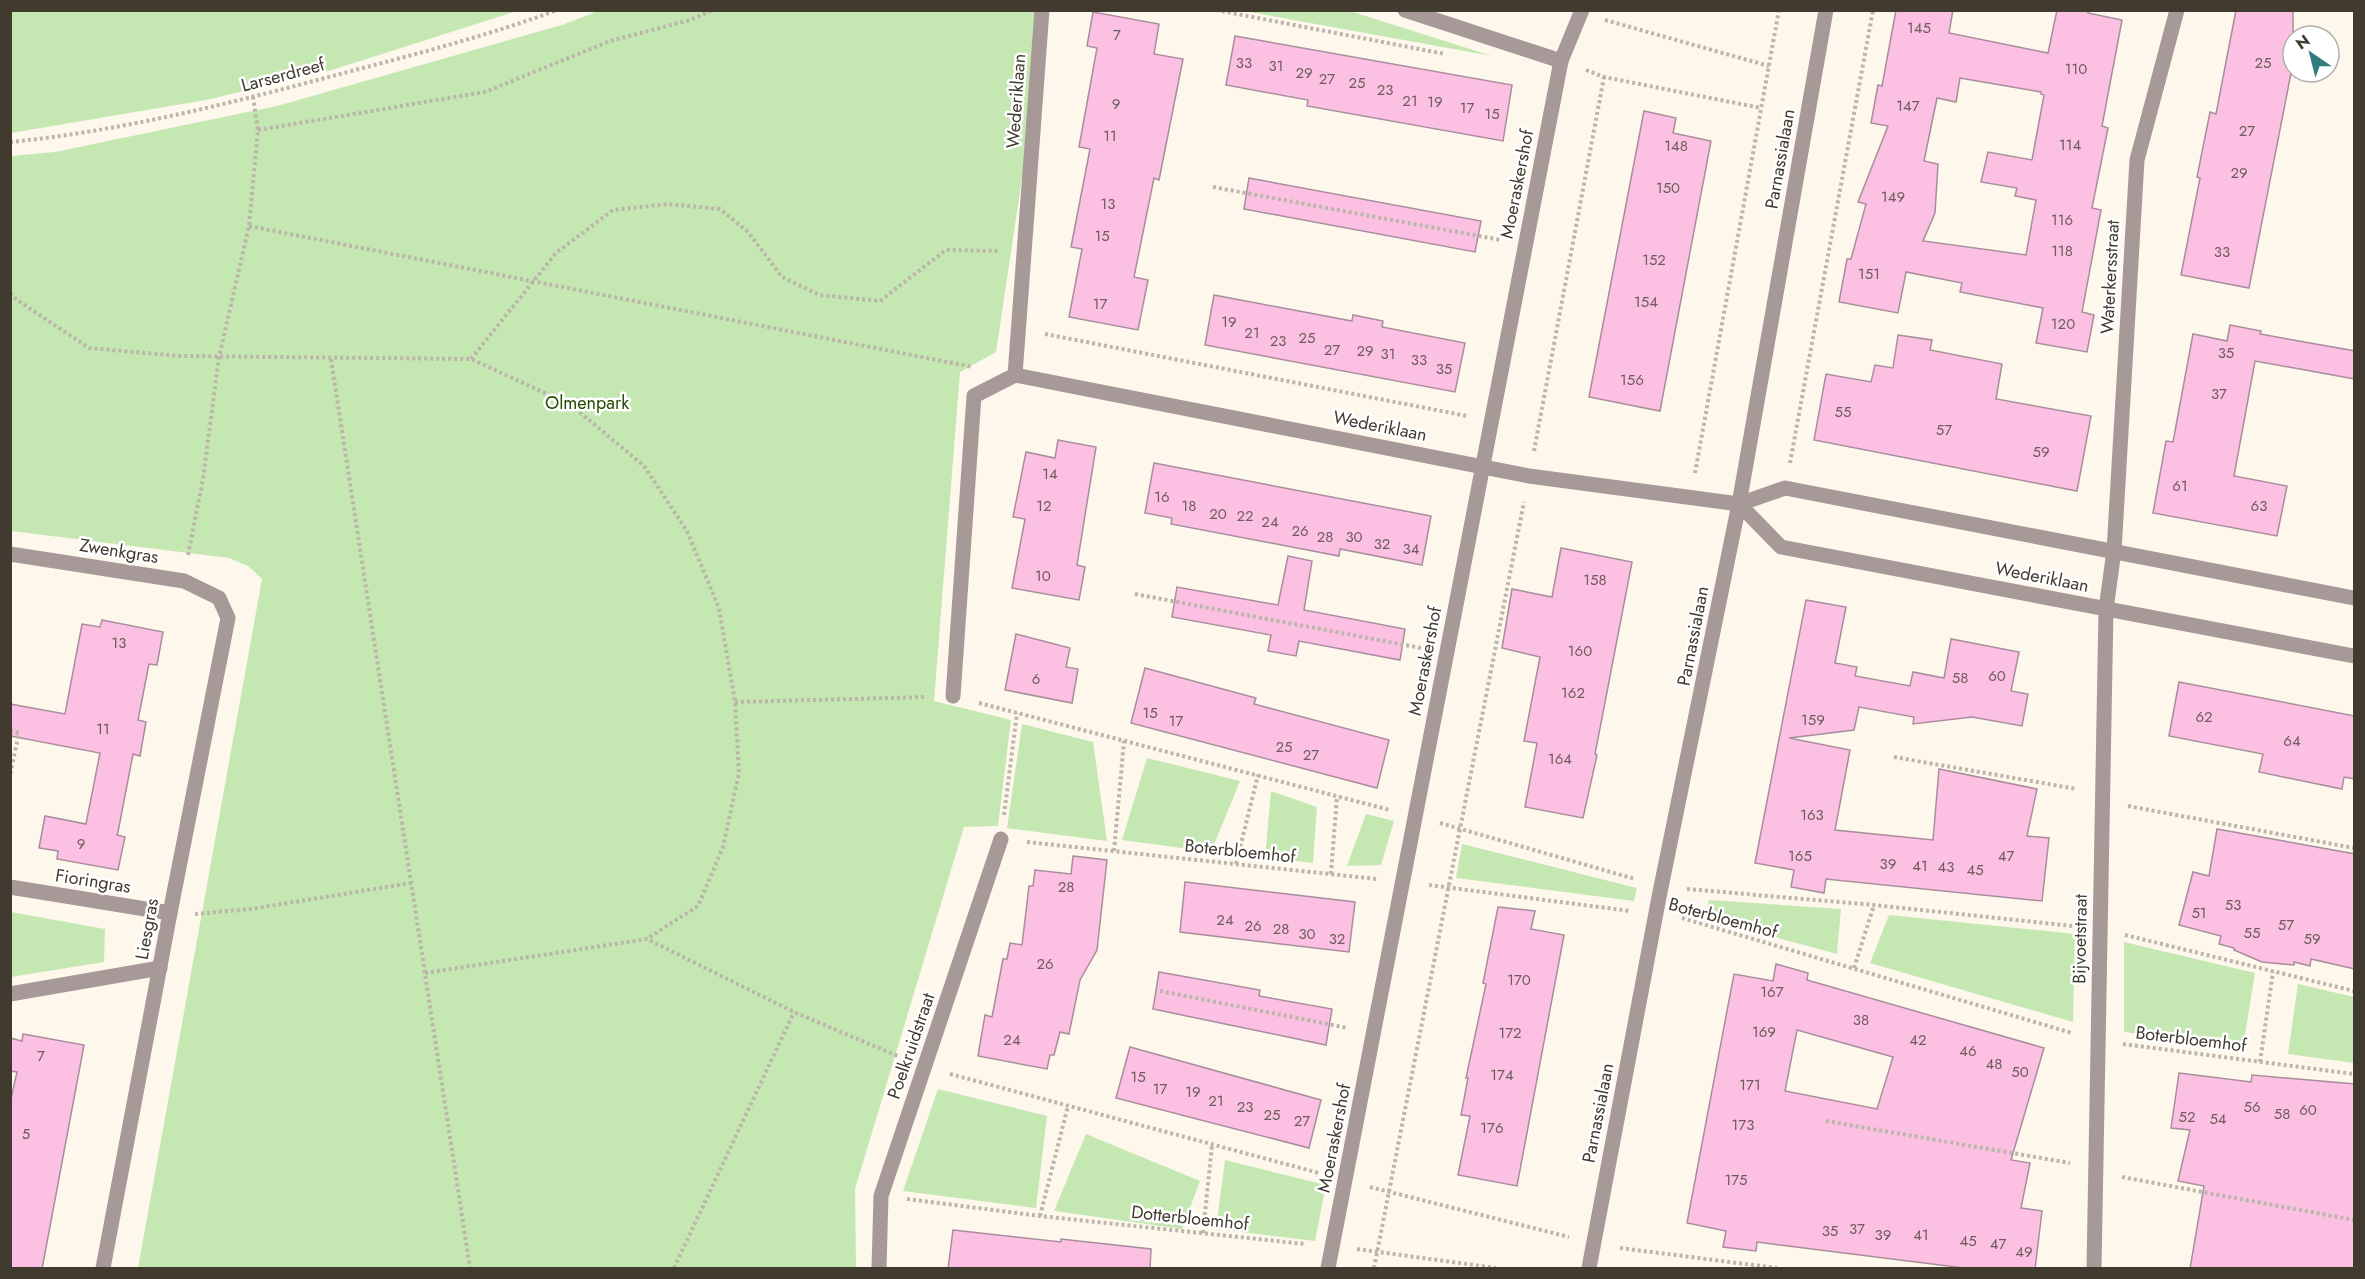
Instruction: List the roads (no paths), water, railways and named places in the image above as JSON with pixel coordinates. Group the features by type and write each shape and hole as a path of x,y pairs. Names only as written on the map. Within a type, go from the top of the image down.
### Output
{"street":[{"name":"Wederiklaan","path":"1042,10 1015,375 1529,476 1739,504 1785,488 2114,551"},
{"path":"1405,10 1561,61"},
{"name":"Parnassialaan","path":"1588,1269 1656,914 1739,504 1826,10"},
{"name":"Waterkersstraat","path":"2106,609 2114,551 2137,160 2177,10"},
{"name":"Moeraskershof","path":"1328,1269 1561,61 1581,12"},
{"path":"952,696 974,396 1015,375"},
{"name":"Wederiklaan","path":"1739,504 1780,547 2355,656"},
{"path":"2114,551 2355,598"},
{"name":"Zwenkgras","path":"10,554 184,581 219,598"},
{"name":"Liesgras","path":"103,1269 228,618 219,598"},
{"name":"Bijvoetstraat","path":"2094,1269 2106,609"},
{"name":"Poelkruidstraat","path":"879,1269 881,1196 1001,839"},
{"name":"Fioringras","path":"10,887 170,912"},
{"path":"10,994 160,968"}],"park label":[{"name":"Olmenpark","path":"587,403"}]}
